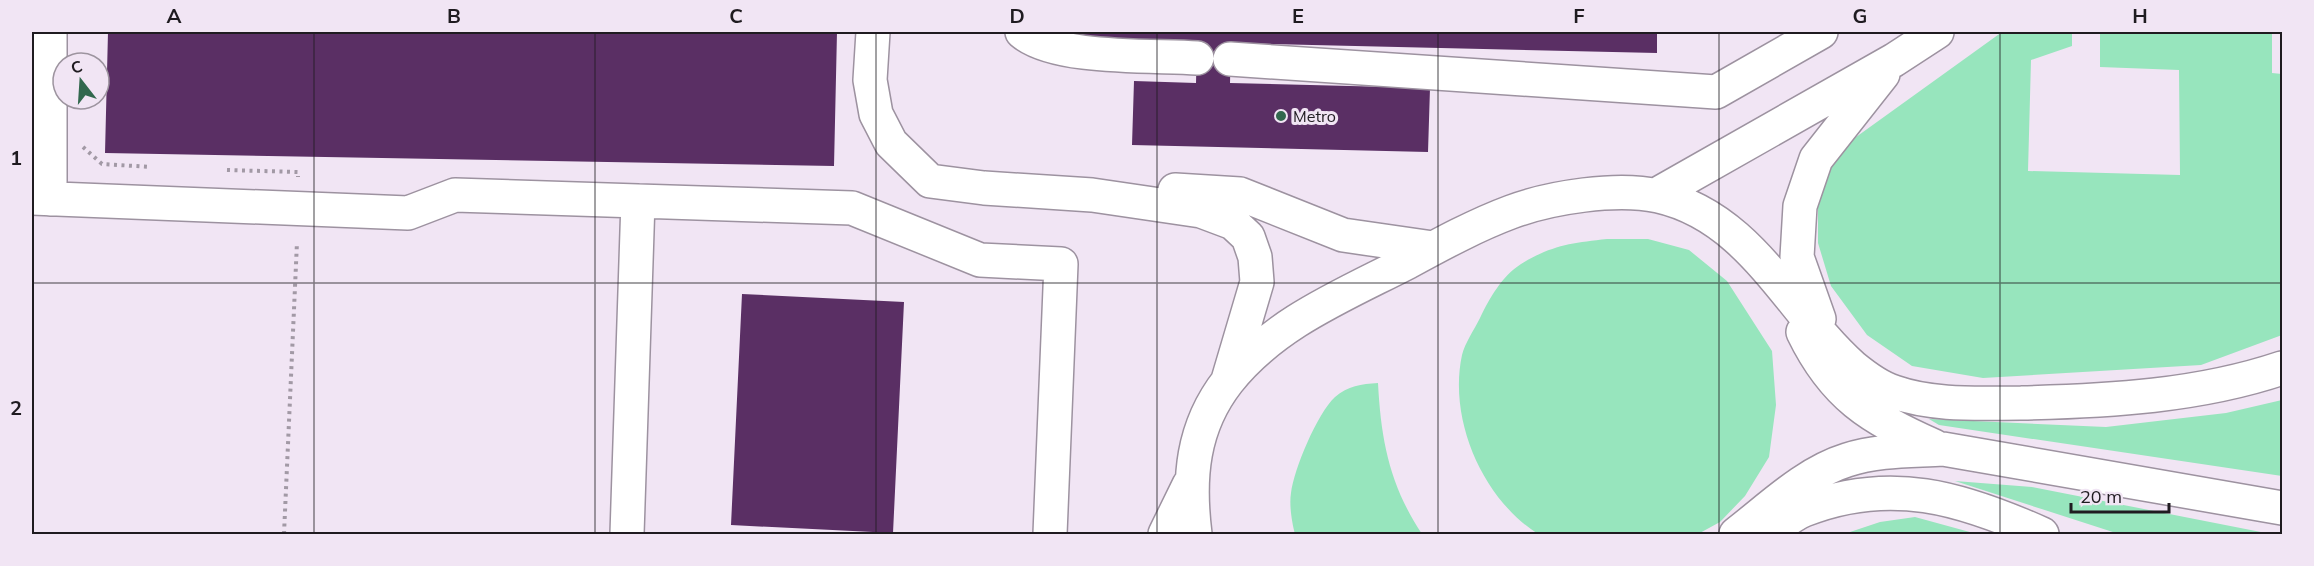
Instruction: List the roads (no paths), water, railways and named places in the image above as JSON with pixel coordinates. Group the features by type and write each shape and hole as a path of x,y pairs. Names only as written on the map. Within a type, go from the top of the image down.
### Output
{"street":[{"path":"50,32 41,118 41,199 408,213 455,195 852,208 980,260 1060,264 1050,534"},
{"path":"873,32 870,80 876,114 897,150 930,181 984,188 1092,195 1201,211 1233,223 1248,237 1255,257 1257,282 1228,380 1210,411 1194,448 1191,504 1195,534"},
{"path":"1022,32 1029,38 1068,51 1197,58"},
{"path":"1656,195 1894,60 1936,32"},
{"path":"1230,59 1716,92 1804,37"},
{"path":"1828,340 1797,257 1800,206 1816,159 1894,60"},
{"path":"1092,195 1174,190 1240,194 1343,234 1433,248"},
{"path":"1228,380 1281,330 1351,290 1433,248 1513,211 1549,202 1603,194 1656,195 1690,206 1720,223 1746,245 1855,368 1892,392 1960,404 2098,400 2188,392 2250,379 2283,368"},
{"path":"627,534 638,201"},
{"path":"1780,284 1811,349 1828,376 1843,392 1889,426 1943,449"},
{"path":"1736,534 1800,484 1846,460 1886,452 1943,449 2283,508"},
{"path":"1165,534 1192,480"},
{"path":"1765,534 1802,510 1850,497 1914,493 1949,498 2042,534"}],"place":[{"name":"Metro","path":"1281,116"}]}
